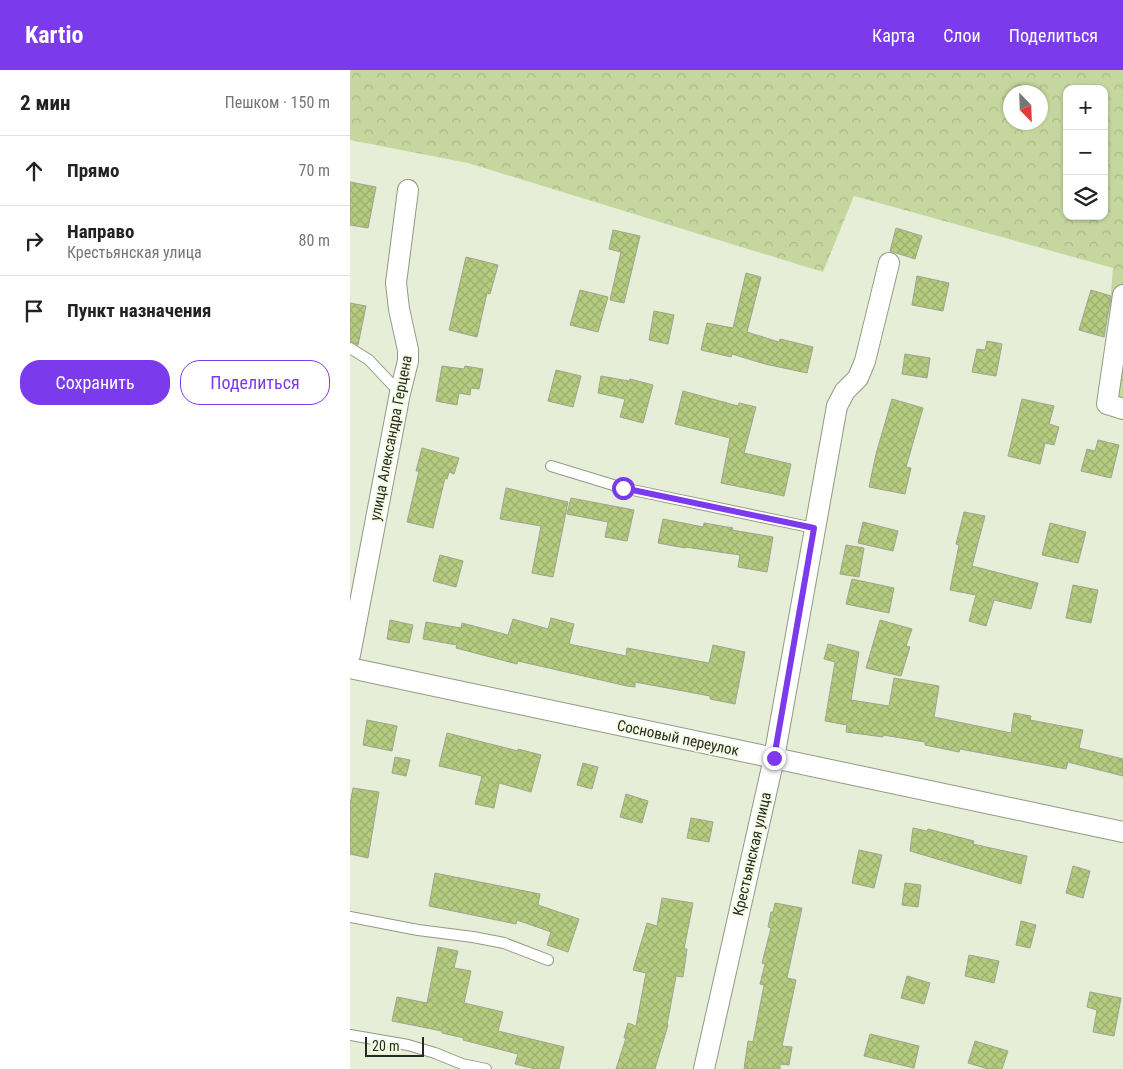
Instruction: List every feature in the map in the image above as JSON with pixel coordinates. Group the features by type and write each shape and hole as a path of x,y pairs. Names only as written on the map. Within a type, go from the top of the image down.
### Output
{"street":[{"name":"улица Александра Герцена","path":"350,655 400,393 408,361 408,350 399,309 396,283 408,190"},
{"name":"Крестьянская улица","path":"704,1069 774,758 837,406 845,391 858,378 865,361 889,263"},
{"path":"1123,295 1107,404 1123,409"},
{"name":"Сосновый переулок","path":"350,668 1123,832"}],"lane":[{"path":"350,348 369,360 400,393"},
{"path":"551,466 623,488 814,528"},
{"path":"350,917 504,943 548,960"},
{"path":"350,1035 408,1045 462,1064 486,1069"}],"green space":[{"path":"350,70 1123,70 1123,401 1103,390 1113,268 854,196 823,272 468,163 350,140"}],"building":[{"path":"350,182 376,187 368,228 350,225"},
{"path":"896,228 922,236 915,259 890,251"},
{"path":"613,230 640,236 624,303 610,300 621,252 609,249"},
{"path":"466,257 498,265 490,294 487,293 477,337 449,330"},
{"path":"746,273 761,277 747,332 779,342 780,339 813,347 807,373 765,364 732,354 731,357 701,350 707,323 733,328"},
{"path":"917,276 949,283 943,311 912,305"},
{"path":"580,290 608,297 598,332 570,325"},
{"path":"1091,290 1111,296 1104,337 1079,330"},
{"path":"350,303 366,306 358,345 350,341"},
{"path":"654,311 674,315 668,344 649,340"},
{"path":"987,341 1002,344 996,376 972,372 977,349 985,350"},
{"path":"905,354 930,358 927,378 902,374"},
{"path":"442,366 464,369 465,366 483,369 479,389 471,388 470,395 459,393 457,405 436,401"},
{"path":"556,370 581,376 573,407 548,401"},
{"path":"601,376 629,381 630,379 653,385 643,423 620,417 625,399 598,393"},
{"path":"683,391 738,406 739,403 756,407 744,453 791,464 784,496 721,483 730,438 675,424"},
{"path":"892,399 923,408 906,467 911,468 905,494 869,487 876,454"},
{"path":"1022,399 1054,406 1049,424 1059,427 1054,445 1045,443 1040,464 1008,456"},
{"path":"1098,440 1119,445 1111,478 1081,471 1087,449 1095,451"},
{"path":"422,448 459,458 454,474 449,472 447,479 445,478 433,528 407,522 419,471 416,471"},
{"path":"506,488 568,502 553,577 532,573 541,526 500,519"},
{"path":"571,498 634,510 627,541 605,537 608,522 567,514"},
{"path":"964,512 985,516 972,566 1038,583 1031,609 994,600 986,626 969,621 976,595 950,590 959,545 956,544"},
{"path":"663,519 703,527 704,523 773,537 767,572 738,567 740,555 658,543"},
{"path":"863,522 898,531 893,551 858,543"},
{"path":"1050,523 1086,532 1078,563 1042,555"},
{"path":"846,545 864,548 859,577 840,574"},
{"path":"440,555 463,561 456,587 433,581"},
{"path":"852,579 894,588 889,613 846,604"},
{"path":"1073,585 1098,590 1091,623 1066,618"},
{"path":"551,618 574,624 569,644 626,656 627,648 709,663 713,645 745,652 735,704 710,699 710,696 635,682 635,687 627,686 518,661 517,664 456,648 457,645 423,639 426,622 461,628 462,623 508,635 513,619 548,629"},
{"path":"390,620 413,625 409,643 387,639"},
{"path":"880,620 912,629 906,646 910,647 901,676 866,668"},
{"path":"828,644 859,652 851,700 889,706 894,678 939,686 934,717 1011,733 1014,713 1031,716 1030,720 1083,730 1079,748 1123,759 1123,776 1068,762 1066,769 960,749 959,752 925,745 925,742 883,735 883,737 846,732 847,725 825,721 835,662 824,659"},
{"path":"367,720 397,726 392,751 363,745"},
{"path":"447,733 541,755 531,792 499,783 494,808 475,804 482,776 439,766"},
{"path":"395,757 410,760 406,776 392,773"},
{"path":"583,763 598,767 592,789 577,785"},
{"path":"353,788 379,792 368,858 350,854 350,805"},
{"path":"626,794 648,801 642,823 620,817"},
{"path":"691,818 713,822 709,842 687,838"},
{"path":"913,828 927,831 928,829 974,841 973,844 1027,856 1021,884 910,851"},
{"path":"859,850 882,855 874,888 852,883"},
{"path":"1073,866 1090,871 1083,898 1066,893"},
{"path":"435,873 540,894 538,905 579,919 568,952 547,945 551,932 517,920 516,924 429,906"},
{"path":"905,883 921,885 918,907 902,905"},
{"path":"662,898 693,903 684,949 687,949 683,977 676,976 668,1025 655,1069 616,1069 626,1038 624,1038 628,1023 636,1026 646,973 633,970 647,923 657,926"},
{"path":"775,903 802,908 787,978 796,980 782,1046 792,1047 789,1065 780,1064 780,1069 744,1069 748,1041 753,1042 764,985 760,984 765,964 762,963 771,928 768,927 771,912 773,912"},
{"path":"1021,921 1036,925 1030,948 1016,945"},
{"path":"438,947 458,951 454,968 471,971 464,1003 503,1012 498,1031 564,1047 559,1069 535,1069 515,1064 518,1054 463,1040 464,1038 442,1033 442,1031 392,1021 397,997 427,1003"},
{"path":"969,955 999,961 994,983 965,976"},
{"path":"907,976 930,983 924,1004 901,998"},
{"path":"1090,992 1121,998 1114,1036 1093,1032 1097,1010 1087,1007"},
{"path":"870,1034 919,1046 914,1068 864,1056"},
{"path":"975,1041 1008,1051 1002,1069 988,1069 968,1063"}],"route":[{"path":"623,488 814,528 774,758"}]}
